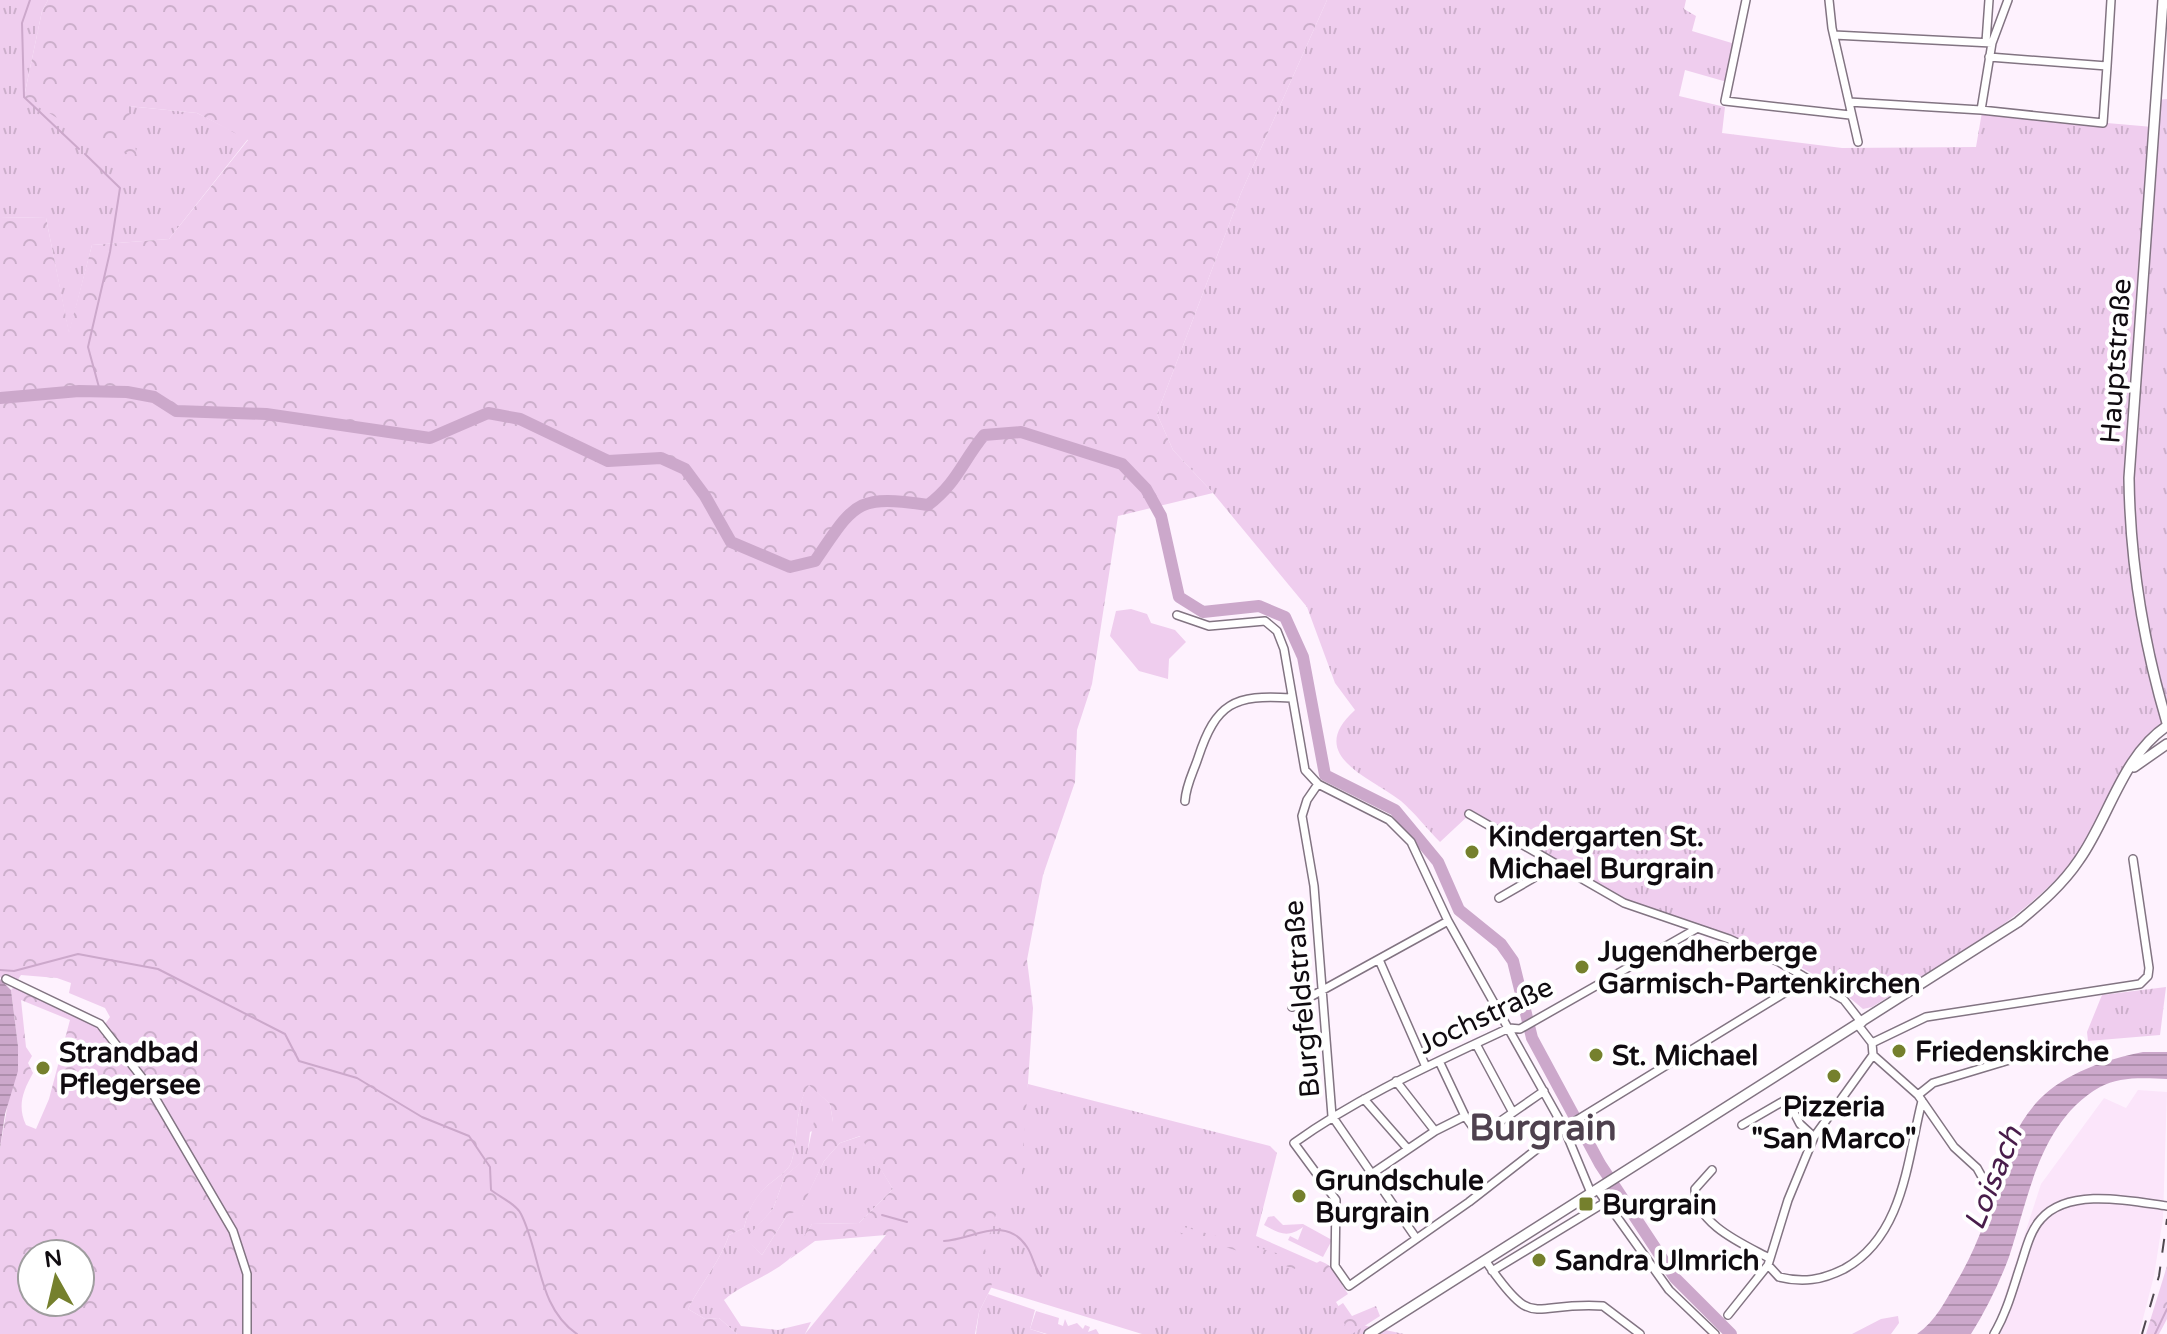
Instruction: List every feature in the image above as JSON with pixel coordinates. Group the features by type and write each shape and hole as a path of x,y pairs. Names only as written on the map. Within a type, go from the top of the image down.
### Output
{"street":[{"path":"1746,0 1725,101 1850,115"},
{"path":"1829,0 1850,115 1858,142"},
{"path":"1981,110 1989,57 1989,0"},
{"path":"1989,42 2008,0"},
{"path":"1849,102 1981,110 2103,123 2111,0"},
{"name":"Hauptstraße","path":"2163,0 2129,478 2141,618 2167,724"},
{"path":"1834,35 1989,42"},
{"path":"1989,57 2107,66"},
{"path":"1177,615 1209,626 1253,620 1271,624 1284,649 1301,760 1318,784 1370,809 1401,831 1425,867 1448,921 1544,1091 1594,1191 1618,1217 1669,1290 1715,1334"},
{"path":"1185,801 1209,725 1222,710 1242,700 1291,698"},
{"path":"1369,1334 2018,922 2051,893 2080,859 2143,746 2167,724"},
{"path":"2128,771 2167,744"},
{"name":"Burgfeldstraße","path":"1318,784 1307,800 1302,816 1314,886 1332,1116 1416,1238"},
{"path":"1469,814 1624,903 1753,949 1844,1000 1872,1043 1873,1055 1814,1137 1768,1262 1728,1315"},
{"path":"1872,1043 1926,1017 2140,984 2148,976 2149,968 2133,859"},
{"path":"1499,898 1556,865"},
{"path":"1292,1007 1380,962 1448,921"},
{"name":"Jochstraße","path":"1416,1238 1349,1286 1335,1266 1336,1200 1294,1143 1332,1116 1396,1081 1509,1028 1520,1029 1696,929"},
{"path":"1380,962 1426,1067"},
{"path":"6,979 104,1027 147,1084 233,1231 247,1274 247,1334"},
{"path":"1416,1238 1564,1128 1807,979"},
{"path":"1476,1044 1512,1111"},
{"path":"1873,1055 1920,1098 1954,1147 1977,1168 1991,1193"},
{"path":"1712,1170 1695,1189 1702,1211 1726,1235 1768,1262 1779,1277 1809,1281 1836,1273 1873,1247 1902,1192 1920,1098 1933,1083 2026,1055"},
{"path":"1439,1061 1465,1116 1479,1136 1544,1091"},
{"path":"1396,1081 1435,1131"},
{"path":"1364,1099 1407,1148"},
{"path":"1742,1125 1787,1099 1800,1124 1814,1137"},
{"path":"1373,1173 1407,1148 1465,1116"},
{"path":"1994,1334 2006,1311 2035,1227 2048,1212 2074,1201 2093,1200 2167,1206"},
{"path":"1492,1271 1604,1203"},
{"path":"1485,1260 1505,1291 1523,1307 1542,1310 1603,1306 1640,1334"}],"shaded area":[{"path":"0,979 11,990 18,1071 5,1114 0,1148"},
{"path":"2143,1052 2167,1052 2167,1079 2133,1078 2107,1083 2079,1102 2063,1120 2039,1163 2009,1257 1971,1334 1917,1334 1935,1317 1957,1281 1977,1241 2014,1138 2030,1110 2055,1086 2091,1067"},
{"path":"2138,1090 2167,1092 2163,1218 2154,1276 2139,1334 1989,1334 1995,1326 2041,1184 2104,1098 2126,1108"}],"green space":[{"path":"0,0 48,0 42,11 24,97 55,115 128,106 197,113 248,139 169,239 92,245 69,334 46,218 0,217"},
{"path":"48,0 1327,0 1241,193 1157,414 1173,450 1213,493 1118,516 1092,684 1077,730 1075,782 1043,875 1027,960 1033,1008 1021,1187 1004,1190 985,1248 992,1286 979,1312 975,1334 805,1334 886,1235 815,1241 790,1259 812,1224 859,1223 893,1189 860,1136 840,1143 824,1161 802,1207 786,1217 762,1255 745,1239 773,1209 785,1176 806,1158 815,1117 833,1122 830,1104 809,1085 801,1104 794,1153 789,1166 759,1195 744,1228 729,1235 688,1309 705,1319 719,1318 737,1334 0,1334 0,1148 18,1046 11,990 14,987 0,977 0,217 46,218 69,332 92,245 169,239 248,140 197,113 128,106 137,157 87,137 24,97 42,11","holes":["21,975 57,978 71,983 69,993 105,1008 110,1017 105,1024 17,981","21,1000 70,1020 49,1099 36,1129 26,1125 22,1111 24,1092 33,1073 28,1063 32,1056 26,1047"]},
{"path":"1327,0 1686,0 1684,9 1696,16 1692,31 1735,44 1727,82 1685,70 1679,96 1725,107 1722,133 1842,148 1976,147 1982,112 2153,127 2156,100 2167,99 2167,721 2135,749 2082,849 2069,866 2048,888 2001,926 1872,1007 1863,1009 1838,989 1782,958 1610,893 1470,814 1440,842 1401,801 1347,763 1339,752 1336,740 1341,726 1355,710 1335,683 1307,607 1213,493 1173,450 1157,414 1241,193"},
{"path":"1131,609 1147,614 1151,623 1175,630 1186,642 1169,659 1168,679 1139,671 1110,636 1116,611"},
{"path":"2166,987 2160,1035 2088,1041 2087,1032 2102,995"},
{"path":"809,1084 830,1104 833,1122 810,1132 807,1158 785,1176 773,1209 746,1239 762,1255 786,1217 802,1206 824,1161 840,1143 861,1136 893,1189 859,1223 812,1224 788,1260 724,1300 741,1326 778,1330 811,1322 805,1334 737,1334 719,1318 705,1319 688,1309 729,1235 744,1228 759,1194 789,1166 794,1153 801,1103"},
{"path":"1028,1084 1270,1146 1277,1153 1256,1236 1331,1269 1348,1294 1336,1302 1348,1322 1404,1334 1142,1334 986,1286 983,1247 1009,1167"},
{"path":"1274,1216 1283,1225 1303,1224 1332,1240 1323,1257 1288,1240 1290,1236 1298,1240 1303,1227 1284,1234 1264,1225 1268,1217"},
{"path":"1177,1225 1298,1259 1295,1269 1175,1231"},
{"path":"1320,1261 1336,1273 1343,1284 1340,1289 1334,1289 1313,1272 1313,1265"},
{"path":"2167,1266 2167,1319 2159,1334 2146,1334"},
{"path":"988,1294 1035,1310 1030,1329 1045,1334 976,1334 979,1312"},
{"path":"1343,1303 1352,1316 1376,1306 1380,1316 1352,1334 1338,1334 1345,1325 1337,1307"},
{"path":"1036,1311 1059,1318 1058,1324 1063,1326 1065,1319 1068,1326 1077,1323 1083,1329 1085,1325 1090,1327 1088,1332 1096,1329 1099,1334 1047,1334 1030,1329"},
{"path":"1898,1316 1899,1323 1891,1334 1852,1334 1881,1319"}],"waterway":[{"path":"30,0 22,23 24,97 79,149"},
{"path":"85,154 120,188 110,252 88,347 100,391"},
{"path":"0,398 79,391 127,392 154,397 176,411 266,414 430,438 488,413 520,419 608,461 661,458 685,469 705,496 731,542 790,567 815,561 839,526 859,507 885,501 928,505 953,480 984,435 1021,432 1122,464 1146,489 1161,516 1179,597 1203,612 1259,606 1285,617 1303,657 1325,775 1395,810 1438,862 1459,910 1501,944 1513,961 1532,1038 1600,1164 1675,1278 1731,1334"},
{"path":"0,970 14,971 78,954 158,969 285,1034 299,1061 357,1078 422,1117 469,1136 490,1167 491,1190 519,1210 554,1309 577,1334"},
{"path":"882,1215 907,1222"},
{"path":"944,1241 988,1231 1009,1232 1027,1247 1041,1276"},
{"path":"2155,1334 2167,1309"}],"railway":[{"path":"2142,1334 2159,1276 2167,1219"}],"place":[{"name":"Kindergarten St. Michael Burgrain","path":"1472,852"},
{"name":"Jugendherberge Garmisch-Partenkirchen","path":"1582,967"},
{"name":"Friedenskirche","path":"1899,1051"},
{"name":"St. Michael","path":"1596,1055"},
{"name":"Strandbad Pflegersee","path":"43,1068"},
{"name":"Pizzeria \"San Marco\"","path":"1834,1076"},
{"name":"Grundschule Burgrain","path":"1299,1196"},
{"name":"Burgrain","path":"1586,1204"},
{"name":"Sandra Ulmrich","path":"1539,1260"}],"district":[{"name":"Burgrain","path":"1543,1127"}],"water label":[{"name":"Loisach","path":"1993,1178"}]}
